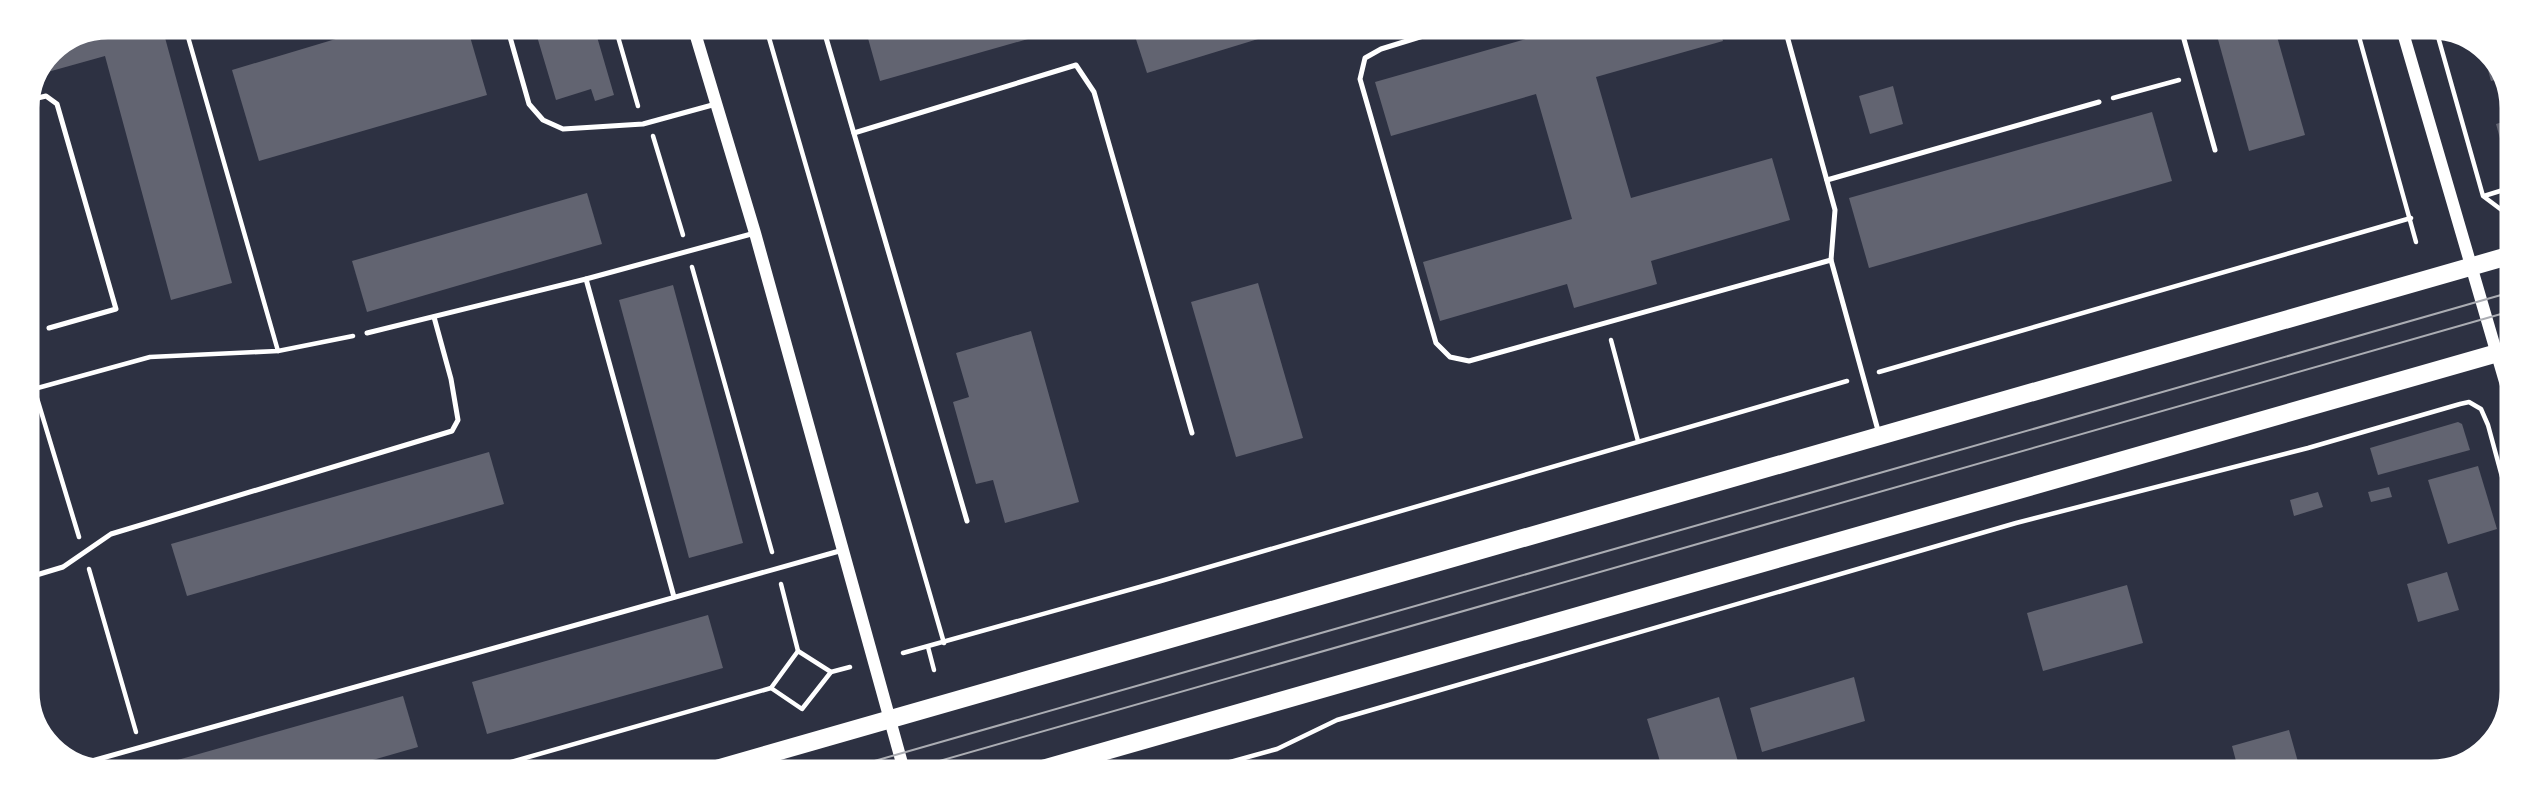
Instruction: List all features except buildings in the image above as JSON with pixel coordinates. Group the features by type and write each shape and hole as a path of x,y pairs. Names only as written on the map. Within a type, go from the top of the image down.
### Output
{"main road":[{"path":"734,764 2504,257"},
{"path":"1060,764 2504,351"}],"street":[{"path":"696,35 755,233 902,764"},
{"path":"2404,35 2504,380"}],"lane":[{"path":"509,35 529,104 543,120 563,129 646,123 716,104"},
{"path":"825,35 967,521"},
{"path":"1426,35 1381,49 1365,58 1360,79 1436,343 1450,357 1469,361 1831,260"},
{"path":"1787,35 1835,210 1831,260 1879,435"},
{"path":"2183,35 2215,150"},
{"path":"854,133 1076,65 1094,92 1192,433"},
{"path":"36,98 46,96 57,104 117,309 49,328"},
{"path":"1827,180 2099,102"},
{"path":"367,333 586,279 755,233"},
{"path":"586,279 674,597"},
{"path":"35,575 64,567 111,534 452,431 458,420 451,379 434,317"},
{"path":"89,762 843,550"}],"path":[{"path":"187,35 278,351"},
{"path":"618,35 687,251 798,651 831,672"},
{"path":"768,35 944,643"},
{"path":"2359,35 2416,242"},
{"path":"2438,36 2483,196 2504,212"},
{"path":"2099,102 2194,75"},
{"path":"2483,196 2504,190"},
{"path":"903,653 2411,218"},
{"path":"1607,323 1638,441"},
{"path":"35,389 150,357 278,351 367,333"},
{"path":"1225,764 1277,750 1337,720 2016,523 2308,448 2469,402 2481,409 2488,425 2504,484"},
{"path":"928,647 934,670"},
{"path":"504,764 771,688 798,651"},
{"path":"771,688 802,709 831,672 850,667"}],"tram line":[{"path":"864,764 2504,294"},
{"path":"929,764 2504,313"}]}
